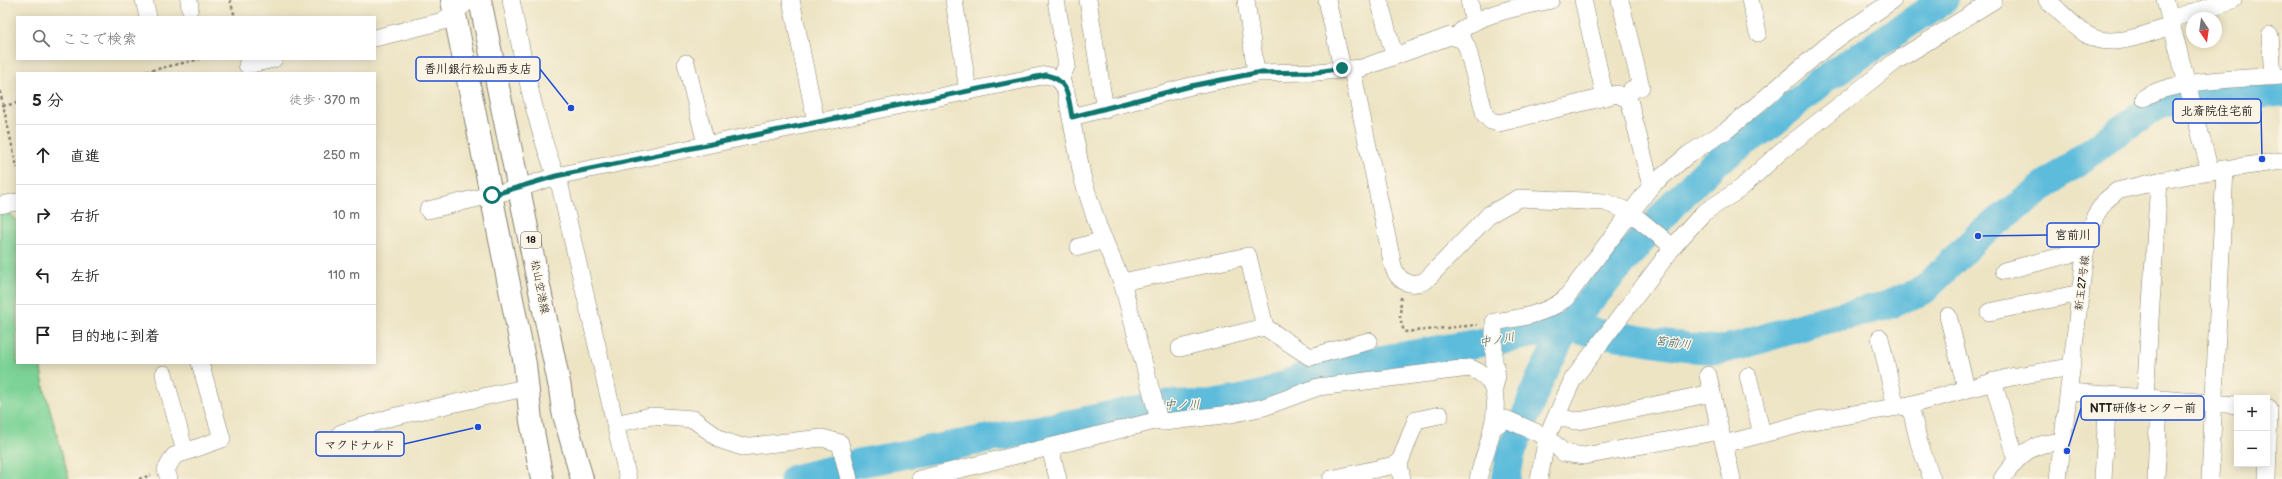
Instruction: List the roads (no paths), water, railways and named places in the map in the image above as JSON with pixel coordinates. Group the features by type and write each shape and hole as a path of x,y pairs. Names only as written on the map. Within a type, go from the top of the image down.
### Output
{"main road":[{"name":"松山空港線","path":"480,0 520,188 560,388 563,411 582,479"},
{"path":"459,4 492,195 529,387 531,421 542,479"}],"street":[{"path":"144,0 148,16"},
{"path":"511,0 528,82 560,186 628,479"},
{"path":"791,0 816,122"},
{"path":"954,0 968,91"},
{"path":"1056,0 1067,65 1060,80"},
{"path":"1088,0 1105,110"},
{"path":"1246,0 1256,73"},
{"path":"1327,0 1347,69 1395,274 1401,280 1409,284 1419,284 1425,281 1490,214 1519,198 1605,202 1634,215 1670,245"},
{"path":"1379,0 1394,55"},
{"path":"1469,0 1474,22"},
{"path":"1457,37 1462,29 1474,22 1551,0"},
{"path":"1583,0 1605,97"},
{"path":"1620,0 1641,87 1632,90 1625,97"},
{"path":"1750,0 1758,33"},
{"path":"1478,479 1492,428 1495,410 1494,388 1497,376 1494,361 1494,330 1551,309 1564,299 1634,215 1651,186 1689,154 1727,130 1827,46 1893,0"},
{"path":"1538,479 1547,437 1573,379 1608,334 1670,245 1703,213 1740,189 1780,152 1843,101 1927,40 1994,0"},
{"path":"2047,0 2085,34 2105,41 2120,41 2233,0"},
{"path":"2165,0 2195,113 2218,170 2214,403 2210,479"},
{"path":"376,38 443,21 459,4"},
{"path":"2144,98 2156,92 2278,76 2270,36"},
{"path":"1072,117 1105,110 1191,86 1256,73 1317,72 1362,68 1442,38 1457,37 1463,40 1467,47 1485,115 1491,121 1500,123 1617,94 1629,100 1651,186"},
{"path":"247,65 270,60"},
{"path":"686,63 706,144"},
{"path":"428,210 520,188 556,176 1046,75 1060,80 1066,92 1084,180 1091,244 1128,281 1151,395 1154,419"},
{"name":"新玉27号線","path":"2058,479 2086,250 2095,216 2105,201 2118,191 2158,180 2282,161"},
{"path":"2156,479 2152,398 2158,180"},
{"path":"0,205 16,202"},
{"path":"2004,271 2086,250"},
{"path":"1128,281 1248,256 1265,327 1310,357 1369,341"},
{"path":"1989,312 2081,293"},
{"path":"1948,316 1966,388"},
{"path":"1180,348 1265,327"},
{"path":"1880,338 1903,406 1919,444 1929,478"},
{"path":"169,479 166,470 174,456 222,439 200,364"},
{"path":"1492,428 1506,419 1547,437 1564,453 1584,456 1722,437 1762,434 1817,420 1903,406 1994,381 2071,367"},
{"path":"920,479 1050,448 1154,419 1164,422 1231,414 1264,407 1318,386 1458,368 1469,368 1479,372 1488,379 1494,388"},
{"path":"164,374 185,452"},
{"path":"1708,375 1732,479"},
{"path":"1748,376 1762,434"},
{"path":"1994,381 2016,460"},
{"path":"341,434 392,417 529,387"},
{"path":"2069,392 2234,405"},
{"path":"1557,416 1574,421 1584,420 1712,393"},
{"path":"2103,479 2108,395"},
{"path":"2266,479 2273,408"},
{"path":"1331,479 1400,471 1416,420 1440,414"},
{"path":"615,424 651,416 693,419 721,440 742,447 822,438 840,443 847,470"},
{"path":"2002,479 2010,465 2038,445 2050,442 2062,442"},
{"path":"1050,448 1058,479"}],"waterway":[{"name":"宮前川","path":"1506,479 1511,454 1539,381 1566,328 1673,204 1715,163 1774,122 1823,80 1944,0"},
{"name":"宮前川","path":"794,479 859,463 1168,404 1208,405 1238,400 1268,393 1315,371 1566,328 1694,348 1719,350 1742,345 1820,321 1885,306 1924,290 1978,236 2106,140 2158,104 2282,92"}],"place":[{"name":"香川銀行松山西支店","path":"571,108"},
{"name":"北斎院住宅前","path":"2262,159"},
{"name":"宮前川","path":"1978,236"},
{"name":"マクドナルド","path":"478,427"},
{"name":"NTT研修センター前","path":"2067,451"}],"water label":[{"name":"中ノ川","path":"1497,340"},
{"name":"中ノ川","path":"1182,405"}]}
